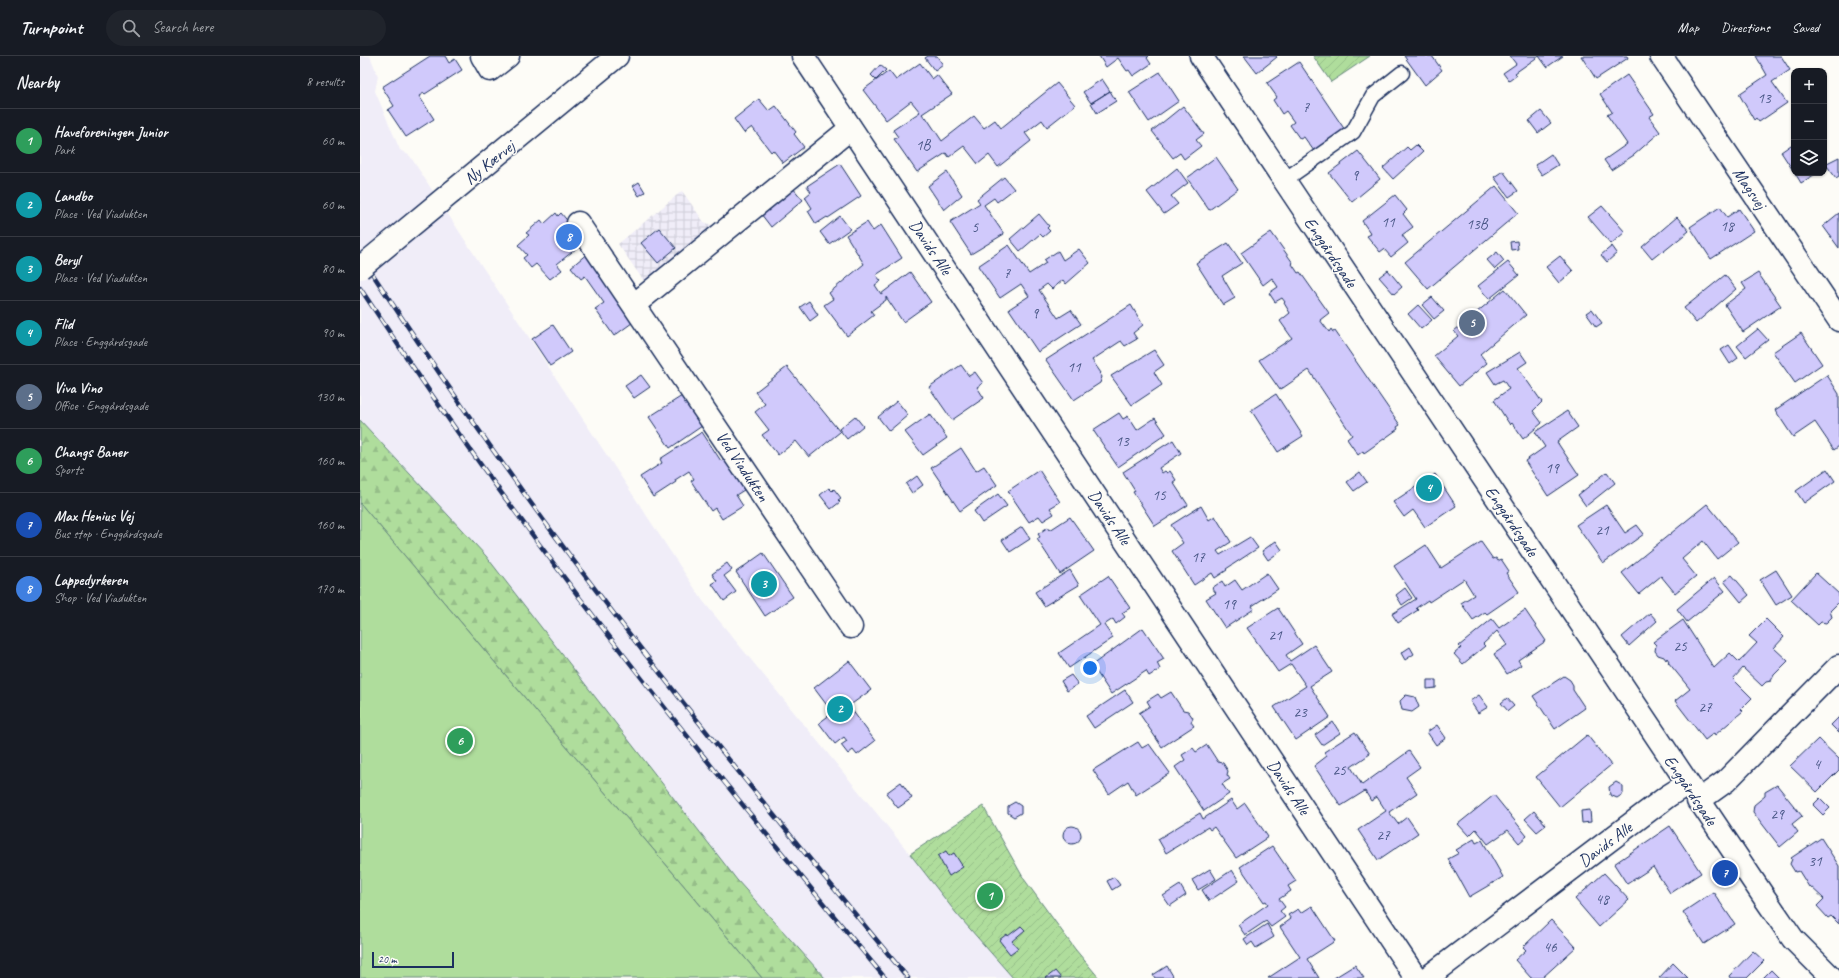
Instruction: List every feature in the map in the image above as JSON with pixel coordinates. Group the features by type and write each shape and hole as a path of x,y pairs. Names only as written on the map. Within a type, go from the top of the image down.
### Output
{"street":[{"path":"482,56 490,70 508,56"},
{"name":"Ny Kærvej","path":"360,268 617,56"},
{"name":"Davids Alle","path":"803,56 1416,978"},
{"name":"Enggårdsgade","path":"1201,56 1692,792 1793,939 1832,978"},
{"name":"Magsvej","path":"1661,56 1839,320"},
{"path":"635,304 852,128"},
{"name":"Ved Viadukten","path":"578,223 635,304 851,627"},
{"name":"Davids Alle","path":"1428,978 1662,801 1726,781 1839,666"}],"lane":[{"path":"1284,181 1354,132 1373,96 1402,73"}],"shaded area":[{"path":"360,56 370,56 378,76 375,91 400,150 410,156 703,601 910,854 956,913 1013,978 825,978 737,880 486,556 360,420"},
{"path":"682,191 704,222 719,228 648,287 618,244"}],"green space":[{"path":"1313,56 1370,56 1331,82"},
{"path":"360,420 486,556 737,880 825,978 762,978 360,503"},
{"path":"360,503 762,978 360,978"},
{"path":"983,806 1024,879 1075,949 1099,978 1013,978 956,913 910,854"}],"building":[{"path":"430,56 445,56 449,63 455,59 462,70 425,94 424,93 419,96 434,119 406,137 388,110 394,106 382,87"},
{"path":"928,56 937,56 943,65 935,71 925,58"},
{"path":"1099,56 1149,56 1147,58 1151,64 1133,76 1129,70 1127,71 1118,58 1106,67"},
{"path":"1244,56 1276,56 1277,57 1257,73"},
{"path":"1404,56 1432,56 1442,70 1425,85"},
{"path":"1510,56 1539,56 1515,73 1517,75 1509,81 1503,73 1516,64"},
{"path":"1539,56 1563,56 1547,67"},
{"path":"1581,56 1627,56 1628,58 1596,79"},
{"path":"1756,56 1781,56 1790,70 1772,82 1787,103 1759,122 1756,118 1754,120 1739,94 1767,75"},
{"path":"1299,62 1345,130 1314,151 1304,137 1300,139 1290,125 1294,122 1286,111 1282,114 1273,100 1277,97 1267,83"},
{"path":"920,63 932,79 937,75 952,94 922,114 925,118 926,117 942,141 974,116 984,128 995,120 1001,128 1057,83 1075,105 1047,127 1042,120 1025,133 1031,141 998,167 989,155 978,164 964,146 949,157 946,153 917,172 894,139 898,137 893,130 920,112 911,101 886,120 863,90 889,71 896,80"},
{"path":"880,65 886,70 876,80 871,75"},
{"path":"1160,72 1179,101 1149,122 1129,92"},
{"path":"1627,75 1654,114 1649,117 1660,132 1634,155 1611,170 1604,160 1627,144 1607,115 1612,112 1600,94"},
{"path":"1102,79 1110,91 1091,103 1083,92"},
{"path":"1110,91 1116,101 1097,113 1091,103"},
{"path":"759,99 769,111 776,106 796,132 794,134 804,147 783,163 773,150 771,152 752,127 744,133 734,119"},
{"path":"1183,106 1204,134 1196,140 1201,146 1184,159 1180,153 1173,158 1152,131"},
{"path":"1541,111 1551,123 1538,133 1529,121"},
{"path":"1416,145 1423,152 1393,179 1383,168 1407,147 1410,150"},
{"path":"1791,145 1791,167 1781,152"},
{"path":"1358,151 1380,179 1352,202 1329,173"},
{"path":"1551,154 1558,165 1542,175 1535,165"},
{"path":"1216,157 1238,189 1209,210 1187,178"},
{"path":"1839,157 1839,176 1836,178 1827,166 1827,163"},
{"path":"840,164 861,196 828,218 827,217 816,224 808,211 812,208 805,197 811,192 807,186"},
{"path":"1177,168 1188,183 1171,196 1178,204 1164,214 1147,192"},
{"path":"1503,171 1518,191 1509,197 1494,177"},
{"path":"947,172 962,195 944,210 928,186"},
{"path":"1797,176 1812,176 1801,183"},
{"path":"1004,177 1014,189 997,202 994,198 984,205 1004,234 971,254 950,222 980,203 977,199"},
{"path":"639,182 645,192 639,196 633,186"},
{"path":"1496,186 1518,213 1428,289 1405,262"},
{"path":"792,187 803,200 771,227 761,214"},
{"path":"1395,195 1407,210 1403,214 1413,227 1402,235 1408,243 1391,257 1384,249 1380,252 1367,236 1371,234 1362,221"},
{"path":"1602,206 1625,232 1611,244 1588,217"},
{"path":"1720,207 1727,217 1739,209 1754,231 1711,259 1690,227"},
{"path":"556,213 558,216 561,213 570,224 566,226 582,244 557,264 562,270 550,279 536,264 531,268 523,258 527,255 518,245 529,235 526,233 541,220 544,224"},
{"path":"1839,213 1839,248 1823,226"},
{"path":"1039,214 1049,226 1047,228 1050,231 1043,237 1040,234 1020,251 1010,239"},
{"path":"840,216 850,229 829,244 820,232"},
{"path":"1677,217 1689,231 1652,259 1642,247"},
{"path":"867,222 873,231 881,225 902,258 876,275 881,281 875,285 881,294 910,272 931,302 903,322 886,297 886,300 871,311 874,315 847,336 824,305 833,299 829,293 864,264 846,235"},
{"path":"659,228 676,248 658,263 641,243"},
{"path":"1271,232 1293,263 1292,264 1298,273 1300,272 1329,313 1320,320 1329,332 1331,329 1333,332 1335,331 1400,425 1397,427 1398,429 1364,453 1363,451 1358,455 1347,439 1352,435 1309,370 1280,390 1259,360 1292,338 1280,321 1290,313 1284,303 1285,302 1282,298 1275,302 1269,293 1278,287 1272,278 1263,285 1241,253"},
{"path":"1517,241 1518,249 1511,250 1510,242"},
{"path":"1228,243 1242,263 1222,276 1235,298 1223,305 1196,263"},
{"path":"1009,245 1029,274 1046,263 1044,260 1058,251 1063,260 1079,249 1090,263 1066,284 1063,280 1052,289 1047,284 1039,290 1058,318 1071,310 1081,324 1038,352 1009,309 1029,296 1021,284 1000,298 978,266"},
{"path":"1612,246 1617,253 1607,262 1601,255"},
{"path":"1497,252 1504,261 1495,269 1487,260"},
{"path":"588,253 636,320 614,336 595,309 604,303 585,276 581,279 571,267"},
{"path":"1560,256 1573,271 1559,283 1546,267"},
{"path":"1508,262 1519,275 1489,299 1478,286"},
{"path":"1388,270 1402,287 1394,294 1379,277"},
{"path":"1758,273 1781,306 1743,332 1725,305 1746,289 1742,283"},
{"path":"1725,275 1736,289 1696,323 1684,308"},
{"path":"1505,289 1526,315 1480,354 1487,363 1459,386 1434,356 1458,336 1454,331"},
{"path":"1432,297 1444,311 1434,319 1422,305"},
{"path":"809,301 818,315 810,321 800,307"},
{"path":"1131,305 1143,325 1133,333 1137,339 1125,346 1121,341 1092,360 1101,373 1100,374 1102,377 1100,383 1074,400 1046,360"},
{"path":"1418,305 1432,320 1421,329 1408,314"},
{"path":"1592,309 1602,323 1596,327 1586,313"},
{"path":"553,325 571,352 550,366 532,339"},
{"path":"1758,329 1768,340 1746,357 1737,346"},
{"path":"1801,333 1822,364 1795,383 1773,352"},
{"path":"1729,345 1738,358 1730,364 1721,350"},
{"path":"1154,350 1164,365 1154,372 1162,385 1132,405 1111,376"},
{"path":"1520,352 1527,362 1518,368 1542,402 1533,411 1542,423 1523,439 1512,423 1510,425 1494,400 1509,389 1503,380 1495,384 1487,372"},
{"path":"961,365 969,376 975,372 983,383 977,387 984,398 952,420 929,387"},
{"path":"787,367 840,432 809,457 796,441 778,455 762,435 769,430 755,412 765,404 755,392"},
{"path":"641,375 650,387 634,398 625,386"},
{"path":"1827,375 1839,394 1839,446 1834,450 1815,422 1793,437 1775,410"},
{"path":"1276,394 1303,436 1278,452 1251,410"},
{"path":"682,396 702,426 670,448 649,417"},
{"path":"897,401 908,415 889,431 878,417"},
{"path":"1567,411 1578,427 1557,442 1579,475 1548,496 1525,461 1545,447 1535,432"},
{"path":"1119,413 1123,419 1128,416 1137,430 1155,418 1166,434 1118,467 1093,430"},
{"path":"930,414 947,438 923,455 905,432"},
{"path":"855,416 863,426 847,439 839,429"},
{"path":"702,432 721,461 724,459 744,490 736,495 743,506 722,519 715,508 711,511 691,481 694,479 689,471 675,480 676,482 653,497 640,477 662,463 660,459"},
{"path":"1173,440 1181,453 1159,468 1162,473 1165,471 1167,473 1170,471 1176,480 1173,482 1188,505 1155,526 1133,492 1135,491 1123,472"},
{"path":"961,448 976,471 984,466 997,485 960,511 931,468"},
{"path":"1827,469 1835,481 1804,503 1796,491"},
{"path":"1039,470 1060,502 1050,508 1054,514 1043,521 1039,516 1029,522 1008,491"},
{"path":"1360,472 1367,482 1354,491 1347,482"},
{"path":"1607,472 1615,483 1586,506 1578,495"},
{"path":"1435,474 1456,506 1425,527 1413,510 1404,517 1393,502"},
{"path":"917,476 923,485 912,493 906,484"},
{"path":"829,488 832,491 834,489 841,498 838,500 840,502 831,509 820,495"},
{"path":"998,494 1007,506 982,523 974,511"},
{"path":"1707,504 1738,542 1717,559 1703,541 1682,559 1696,576 1675,593 1661,576 1639,594 1622,573"},
{"path":"1606,505 1625,533 1637,525 1644,534 1603,563 1576,525"},
{"path":"1201,506 1209,520 1215,516 1231,542 1217,551 1220,555 1250,537 1258,548 1215,578 1212,573 1194,585 1172,551 1183,543 1171,525"},
{"path":"1070,517 1094,551 1060,574 1037,539 1040,537 1038,534 1048,527 1050,530"},
{"path":"1022,527 1030,539 1010,552 1002,540"},
{"path":"1276,541 1282,550 1268,560 1262,551"},
{"path":"1481,542 1493,559 1496,558 1498,561 1501,559 1509,571 1506,573 1519,592 1487,614 1485,612 1473,620 1461,603 1474,595 1464,579 1429,602 1428,600 1416,608 1418,610 1398,623 1392,614 1416,599 1394,566 1426,545 1441,568"},
{"path":"763,553 793,597 765,616 736,572"},
{"path":"727,563 732,570 724,576 736,592 724,601 712,584 717,581 712,574"},
{"path":"1070,570 1079,585 1044,606 1035,592"},
{"path":"1776,570 1792,595 1776,605 1760,580"},
{"path":"1267,573 1278,589 1252,606 1254,609 1225,628 1206,599 1216,593 1212,588 1222,581 1225,587 1235,580 1242,590"},
{"path":"1816,573 1839,594 1839,602 1830,611 1832,617 1826,623 1821,622 1818,625 1791,600"},
{"path":"1732,575 1749,595 1741,602 1724,581"},
{"path":"1108,576 1130,608 1122,613 1125,617 1116,624 1113,619 1104,625 1113,638 1069,668 1059,653 1100,625 1080,595"},
{"path":"1714,578 1725,591 1687,622 1677,609"},
{"path":"1405,588 1412,598 1402,605 1396,595"},
{"path":"1278,608 1302,644 1286,655 1290,661 1314,645 1332,672 1310,686 1330,717 1296,740 1274,707 1306,686 1291,664 1278,672 1247,628"},
{"path":"1525,610 1546,641 1518,660 1521,665 1507,674 1494,654 1507,645 1497,631 1483,644 1485,646 1463,664 1454,654 1461,648 1459,646 1492,619 1499,628"},
{"path":"1650,613 1657,621 1629,646 1622,637"},
{"path":"1766,619 1784,637 1774,648 1788,661 1774,675 1771,681 1766,682 1762,686 1743,668 1733,679 1752,698 1741,709 1743,711 1715,735 1714,733 1705,740 1675,701 1690,689 1668,662 1669,661 1667,658 1666,660 1664,657 1658,655 1655,651 1656,645 1653,642 1683,620 1714,668 1730,653 1739,662 1757,643 1749,636"},
{"path":"1143,628 1164,659 1157,663 1160,669 1149,676 1146,671 1111,694 1092,665"},
{"path":"1410,647 1414,654 1405,660 1401,653"},
{"path":"849,661 871,690 849,706 875,741 857,755 853,750 848,754 841,745 847,741 844,737 835,744 819,723 832,712 814,688"},
{"path":"1071,675 1078,684 1067,691 1061,681"},
{"path":"1564,676 1570,680 1573,685 1573,690 1585,708 1555,729 1533,696"},
{"path":"1427,680 1436,680 1436,688 1427,689"},
{"path":"1125,690 1133,702 1094,728 1086,716"},
{"path":"1171,692 1183,710 1188,711 1193,718 1191,722 1194,726 1162,747 1139,713 1150,706 1147,701 1158,694 1161,698"},
{"path":"1406,695 1415,697 1419,707 1412,712 1402,710 1400,701"},
{"path":"1479,695 1488,707 1478,713 1470,701"},
{"path":"1507,698 1514,706 1508,711 1501,703"},
{"path":"1839,717 1839,733 1831,725"},
{"path":"1333,722 1340,733 1322,745 1315,735"},
{"path":"1437,725 1446,738 1436,745 1427,732"},
{"path":"1355,732 1370,754 1351,767 1362,785 1409,751 1420,767 1406,777 1417,793 1389,812 1398,824 1407,817 1418,833 1378,860 1358,830 1386,811 1377,797 1371,801 1365,791 1341,806 1314,766 1327,756 1324,752"},
{"path":"1587,735 1611,765 1560,807 1536,777"},
{"path":"1818,739 1839,759 1839,770 1817,792 1790,766"},
{"path":"1138,742 1142,748 1149,744 1170,773 1136,795 1128,781 1109,794 1093,770"},
{"path":"1207,745 1218,762 1223,763 1228,771 1227,775 1230,779 1222,784 1229,794 1204,811 1175,767 1185,760 1182,755 1193,748 1196,752"},
{"path":"901,782 912,798 898,808 886,793"},
{"path":"1616,782 1623,786 1623,794 1617,798 1610,795 1609,787"},
{"path":"1777,785 1802,816 1792,824 1798,832 1780,847 1753,812 1754,805 1765,796 1765,792"},
{"path":"1494,795 1527,836 1519,843 1508,830 1488,844 1476,829 1469,836 1458,824"},
{"path":"1820,798 1830,808 1823,815 1813,805"},
{"path":"1231,800 1237,809 1245,803 1268,837 1236,858 1214,827 1210,830 1208,827 1166,853 1158,839 1200,813 1203,819"},
{"path":"1015,802 1021,806 1021,813 1014,817 1008,813 1008,806"},
{"path":"1590,810 1591,822 1582,823 1581,811"},
{"path":"1534,811 1546,825 1537,832 1525,819"},
{"path":"1068,826 1076,826 1081,831 1079,842 1076,844 1068,844 1063,839 1063,831"},
{"path":"1670,826 1701,873 1670,893 1653,867 1627,884 1614,864"},
{"path":"1821,838 1839,866 1839,924 1831,916 1828,918 1817,906 1824,899 1810,886 1809,887 1799,871 1795,872 1790,864 1791,858"},
{"path":"1474,839 1476,843 1482,840 1503,877 1469,897 1448,859 1459,853 1456,850"},
{"path":"1272,846 1296,881 1288,886 1291,891 1279,899 1285,907 1280,911 1285,917 1271,927 1266,921 1245,935 1238,925 1268,904 1266,901 1264,902 1240,867"},
{"path":"946,851 949,856 954,853 963,867 949,876 938,856"},
{"path":"1210,869 1216,879 1198,890 1192,880"},
{"path":"1232,870 1239,881 1209,901 1202,890"},
{"path":"1604,873 1629,900 1599,927 1575,899"},
{"path":"1114,877 1120,885 1112,890 1107,881"},
{"path":"1180,885 1186,895 1170,906 1163,896"},
{"path":"1713,892 1735,924 1704,944 1683,912"},
{"path":"1312,906 1335,941 1307,959 1319,978 1268,978 1300,957 1280,927 1291,919 1288,915 1298,909 1301,913"},
{"path":"1551,920 1576,947 1542,978 1531,978 1515,960 1526,950 1523,947"},
{"path":"1267,924 1274,937 1256,948 1252,942 1248,945 1244,939"},
{"path":"1021,926 1025,930 1012,941 1018,948 1010,954 999,940 1007,934 1008,936"},
{"path":"1753,951 1764,961 1747,978 1730,978 1729,976"},
{"path":"1673,963 1688,978 1659,978"},
{"path":"1355,965 1364,978 1334,978"},
{"path":"1167,966 1173,976 1170,978 1155,978 1153,975"},
{"path":"1771,970 1779,978 1763,978"},
{"path":"1055,971 1061,978 1046,978"}],"railway":[{"path":"360,255 464,408 573,561 714,742 908,978"},
{"path":"360,288 416,372 494,483 604,630 696,747 885,978"}],"place":[{"name":"Lappedyrkeren","path":"569,237"},
{"name":"Viva Vino","path":"1472,323"},
{"name":"Flid","path":"1429,488"},
{"name":"Beryl","path":"764,584"},
{"name":"Landbo","path":"840,709"},
{"name":"Changs Baner","path":"460,741"},
{"name":"Max Henius Vej","path":"1725,873"},
{"name":"Haveforeningen Junior","path":"990,896"}]}
